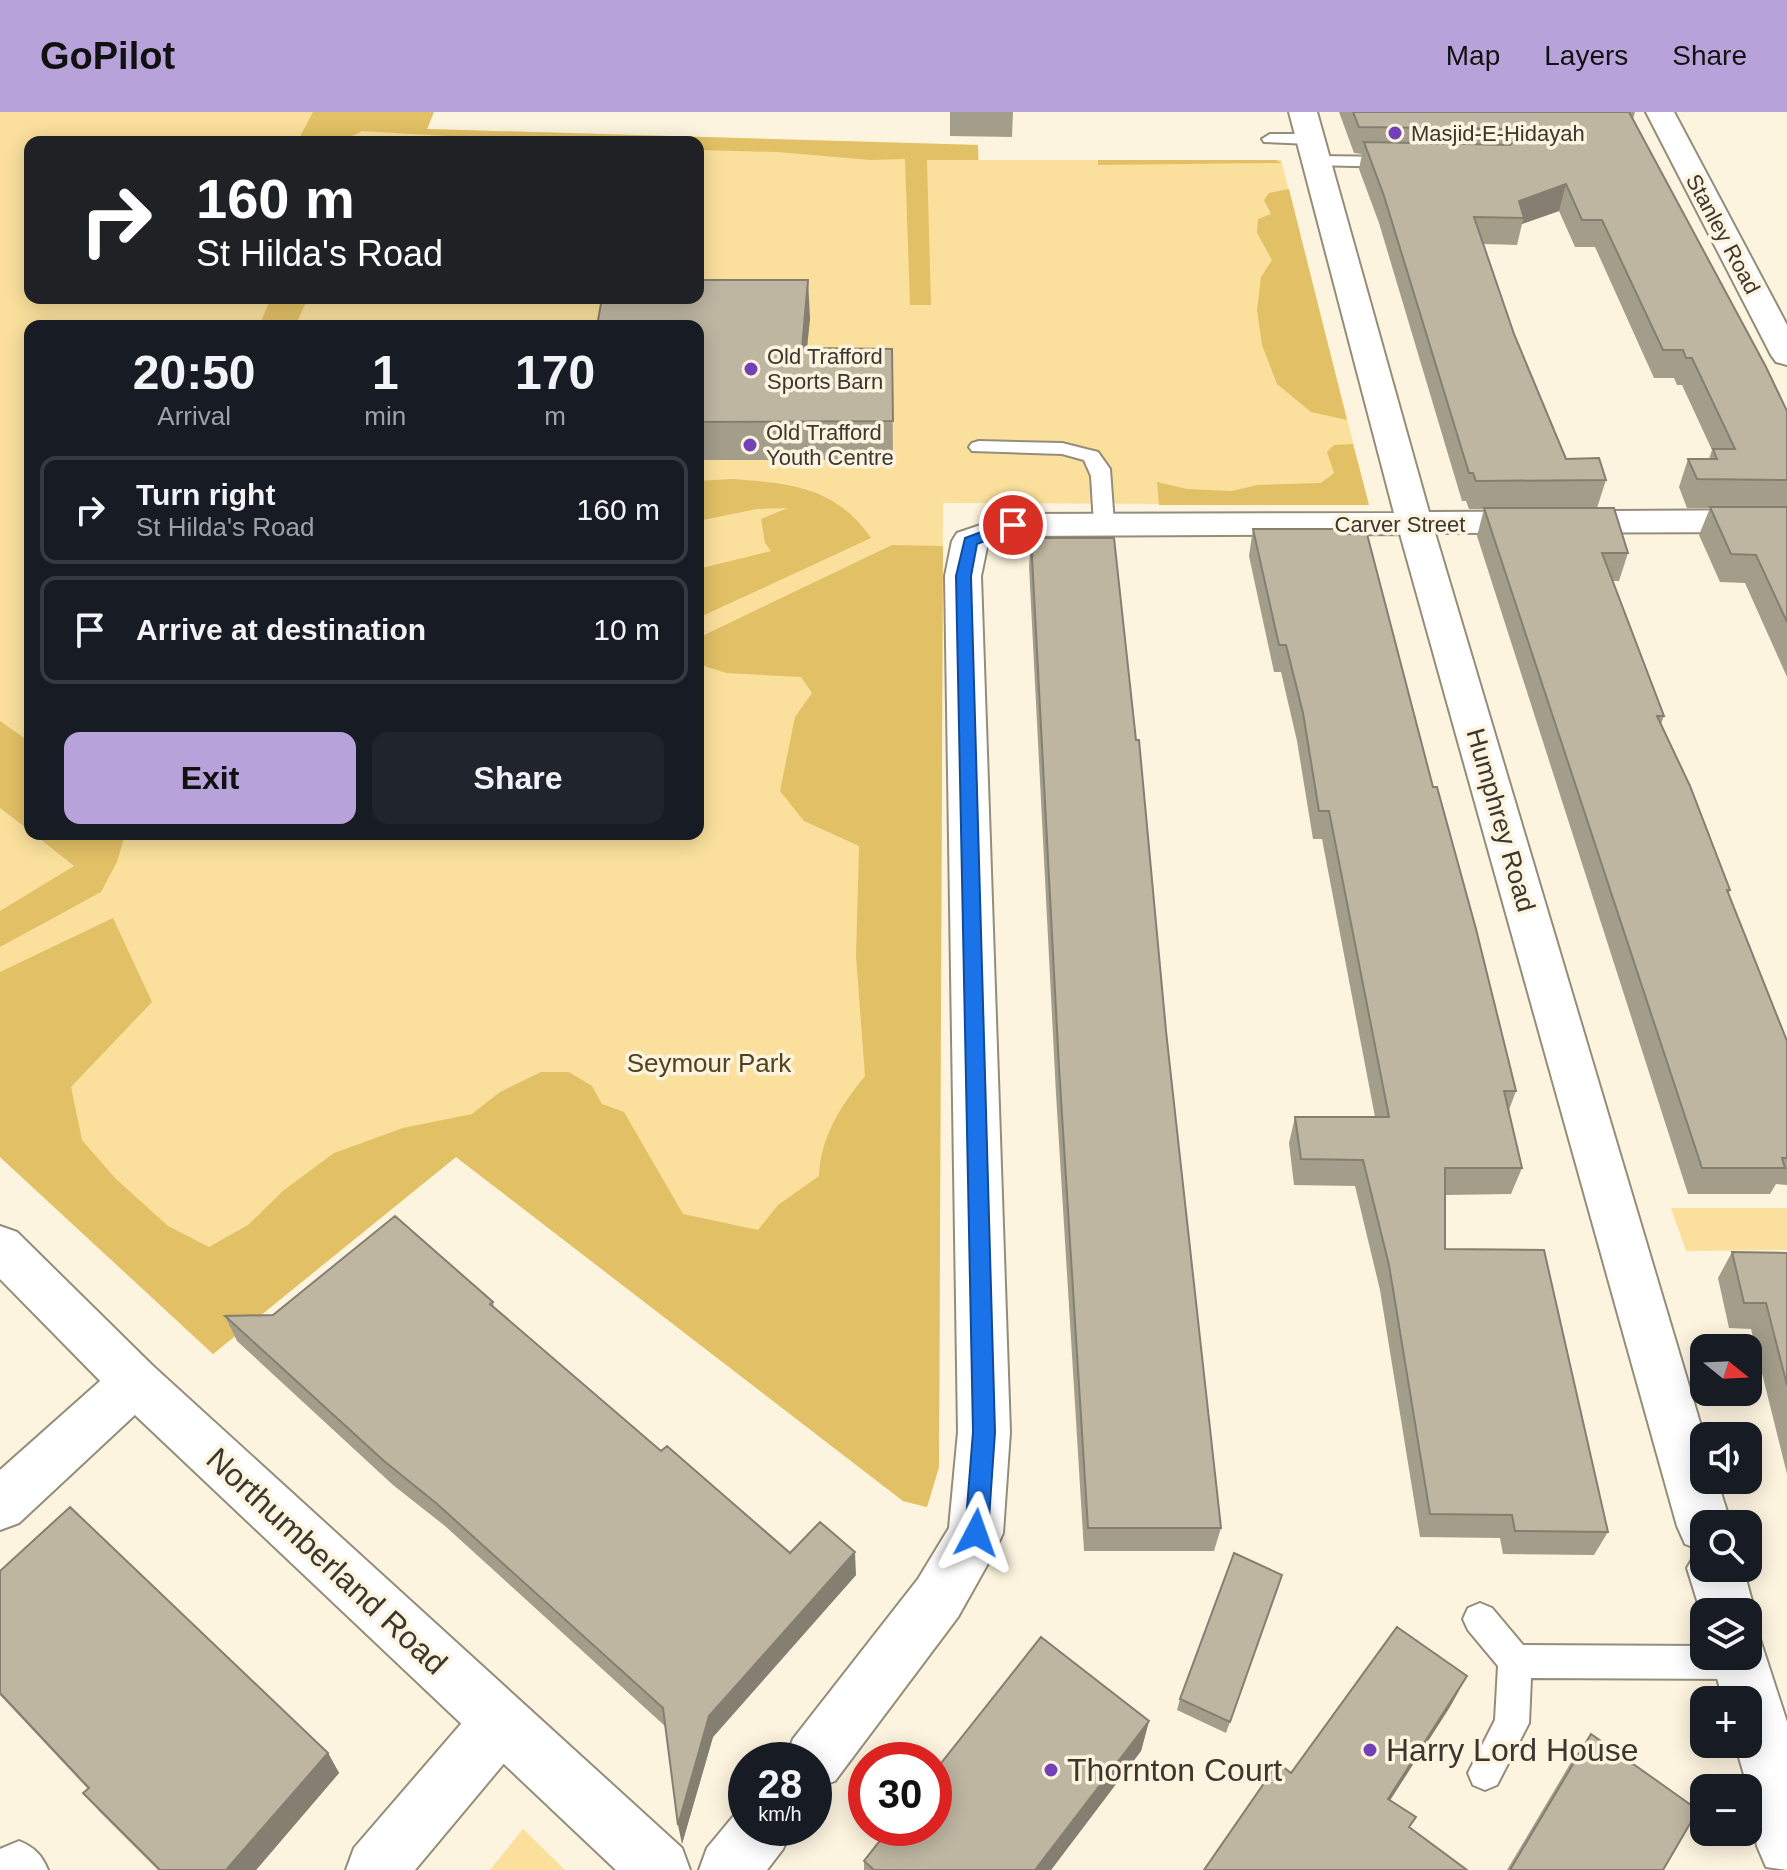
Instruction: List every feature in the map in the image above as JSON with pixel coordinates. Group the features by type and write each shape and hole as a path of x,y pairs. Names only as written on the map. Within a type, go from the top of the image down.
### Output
{"street":[{"name":"Stanley Road","path":"1660,112 1780,328 1787,355"},
{"name":"Humphrey Road","path":"1310,138 1415,524 1699,1510"},
{"name":"Carver Street","path":"828,1742 938,1598 976,1533 984,1432 963,576 970,541 1013,525 1787,521"},
{"name":"Northumberland Road","path":"0,1247 135,1382 660,1870"},
{"path":"0,1505 135,1382"},
{"path":"1743,1670 1778,1791 1787,1846"},
{"path":"376,1870 500,1723"},
{"path":"729,1870 748,1846"}],"lane":[{"path":"1270,139 1310,138 1410,162"},
{"path":"979,447 1068,448 1089,452 1098,462 1104,524"},
{"path":"1480,1619 1515,1661 1512,1723 1485,1773"},
{"path":"1515,1661 1690,1648"},
{"path":"0,1868 19,1859 30,1870"}],"green space":[{"name":"Seymour Park","path":"0,112 434,112 427,129 668,136 24,136 24,304 704,304 704,137 978,145 979,160 1281,160 1369,505 943,503 939,1467 927,1507 903,1501 456,1157 213,1354 0,1157"},
{"path":"1671,1208 1787,1208 1787,1250 1686,1251"},
{"path":"523,1829 565,1870 490,1870"}],"shaded area":[{"path":"313,112 434,112 427,129 668,136 446,136 362,131 353,136 300,136"},
{"path":"704,137 978,145 978,160 927,160 931,305 910,305 905,159 870,160 778,152 704,150"},
{"path":"1098,160 1276,160 1282,163 1098,165"},
{"path":"1289,189 1347,420 1311,412 1277,384 1262,345 1257,310 1261,277 1272,260 1257,233 1258,219 1271,214 1264,200 1269,193"},
{"path":"268,304 305,304 298,320 262,320"},
{"path":"1353,444 1369,505 1159,505 1157,482 1187,489 1232,491 1257,485 1321,483 1334,473 1327,452 1334,445"},
{"path":"731,479 809,490 842,507 871,538 704,615 704,568 771,551 765,543 761,519 788,508 757,509 704,520 704,481"},
{"path":"892,545 943,546 939,1467 927,1507 903,1501 456,1157 213,1354 0,1157 0,972 113,918 152,1002 71,1087 82,1140 115,1178 168,1226 209,1247 248,1225 284,1190 334,1153 403,1128 472,1114 500,1092 541,1072 569,1072 592,1086 602,1104 624,1112 683,1214 758,1230 778,1205 819,1176 833,1123 865,1076 856,956 859,846 804,821 780,791 795,717 812,693 801,677 726,673 704,666 704,635"},
{"path":"0,721 24,738 24,826 0,808"},
{"path":"42,840 123,840 117,862 101,892 0,947 0,911 74,866"}],"building":[{"path":"1353,112 1629,112 1787,411 1787,480 1697,479 1688,459 1717,459 1713,449 1735,449 1692,358 1686,358 1683,350 1663,350 1602,220 1582,220 1566,184 1519,201 1524,218 1474,217 1514,334 1566,459 1599,458 1606,480 1476,481 1473,473 1469,473 1384,196 1364,142 1510,145 1521,136 1510,129 1359,127"},
{"path":"704,280 808,280 802,348 892,349 893,421 704,422 704,320 598,320 601,304 704,304"},
{"path":"1710,507 1787,507 1787,622 1756,555 1731,554"},
{"path":"1484,508 1614,508 1628,553 1602,553 1664,716 1657,716 1690,786 1787,1041 1787,1158 1782,1158 1785,1168 1702,1168"},
{"path":"1253,529 1344,529 1345,534 1367,534 1433,787 1437,787 1476,929 1516,1091 1504,1091 1522,1168 1445,1168 1445,1249 1544,1250 1608,1532 1515,1531 1512,1515 1430,1514 1389,1265 1363,1160 1301,1159 1295,1117 1389,1117 1329,811 1319,811 1303,713 1286,645 1279,645"},
{"path":"1031,538 1114,538 1136,740 1139,740 1166,1031 1221,1528 1088,1528 1059,1067"},
{"path":"395,1216 493,1302 490,1304 661,1451 667,1446 790,1553 820,1522 855,1552 709,1716 678,1825 663,1708 225,1316 273,1315"},
{"path":"1732,1252 1787,1253 1787,1385 1766,1303 1744,1303"},
{"path":"70,1507 328,1753 226,1870 160,1870 83,1793 89,1788 0,1693 0,1571"},
{"path":"1234,1553 1282,1575 1230,1722 1180,1699"},
{"name":"Harry Lord House","path":"1397,1627 1467,1676 1388,1799 1416,1817 1409,1827 1467,1870 1204,1870 1278,1763 1291,1773"},
{"name":"Thornton Court","path":"1041,1637 1149,1721 1035,1870 874,1870 864,1861 876,1846 952,1846 952,1749"},
{"name":"Harry Lord House","path":"1591,1734 1690,1804 1690,1824 1663,1870 1510,1870"}],"place":[{"name":"Masjid-E-Hidayah","path":"1395,133"},
{"name":"Old Trafford Sports Barn","path":"751,369"},
{"name":"Old Trafford Youth Centre","path":"750,445"},
{"name":"Harry Lord House","path":"1370,1750"},
{"name":"Thornton Court","path":"1051,1770"}],"route":[{"path":"976,1533 984,1432 963,576 970,541 1013,525"}]}
